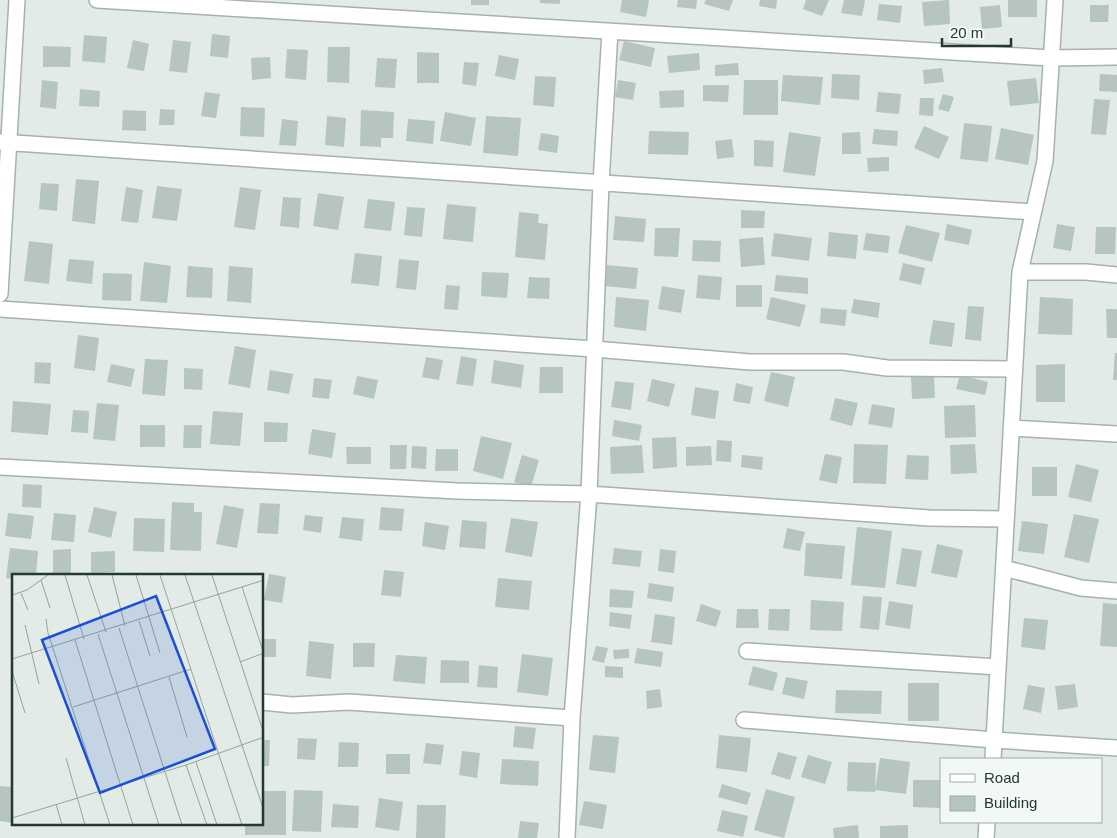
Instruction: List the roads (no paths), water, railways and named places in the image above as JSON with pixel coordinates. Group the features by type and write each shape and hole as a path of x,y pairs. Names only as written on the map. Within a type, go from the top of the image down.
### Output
{"street":[{"path":"0,294 4,142 17,0"},
{"path":"97,0 1052,58 1117,57"},
{"path":"993,758 1020,272 1046,161 1055,0"},
{"path":"567,838 572,718 588,494 601,183 610,31"},
{"path":"4,142 1033,212"},
{"path":"1020,272 1086,272 1117,275"},
{"path":"0,309 594,349 750,362 843,362 887,368 1014,369"},
{"path":"1011,428 1117,434"},
{"path":"0,467 457,491 588,494 910,517 1006,519"},
{"path":"1004,568 1081,588 1117,591"},
{"path":"747,651 998,666"},
{"path":"264,702 292,705 349,702 572,718"},
{"path":"744,720 1117,748"},
{"path":"986,838 987,823"}]}
